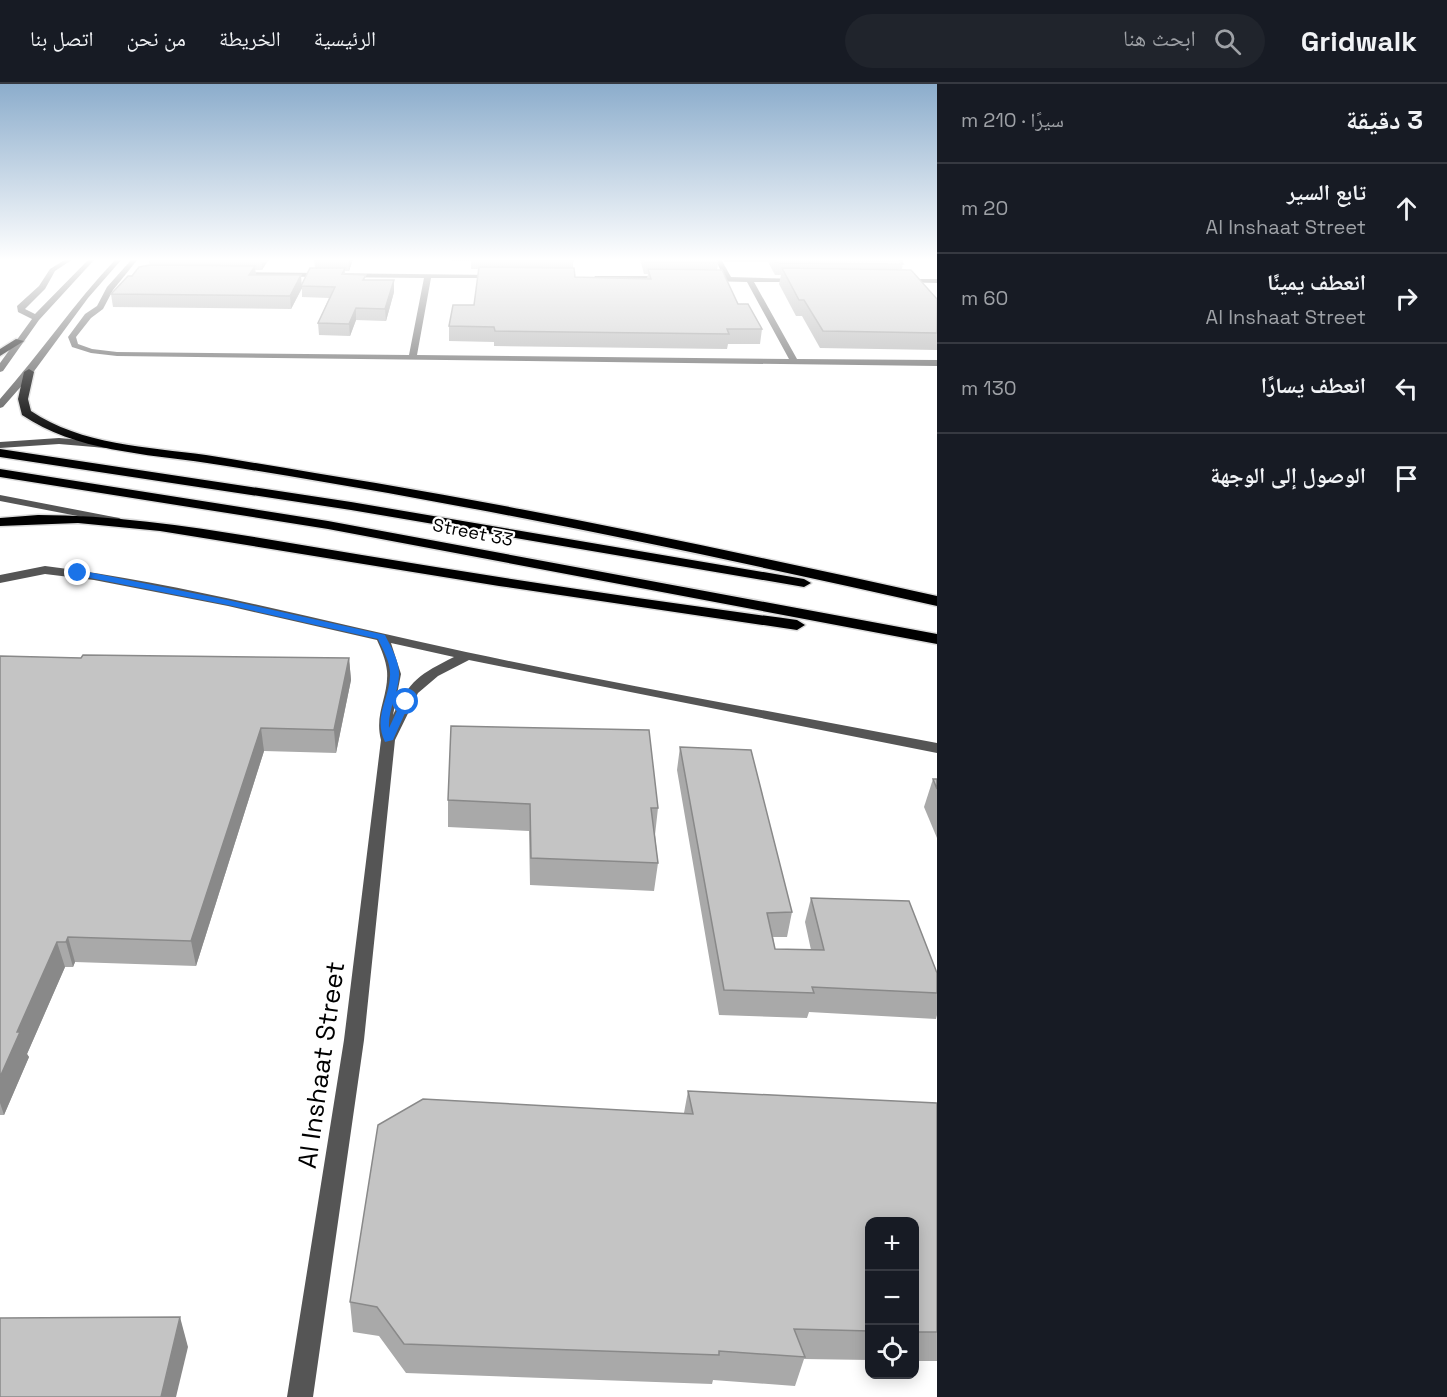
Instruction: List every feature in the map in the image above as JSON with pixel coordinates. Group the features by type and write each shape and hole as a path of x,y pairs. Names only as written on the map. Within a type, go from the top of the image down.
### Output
{"highway":[{"path":"0,353 19,341"},
{"path":"29,372 22,406 33,419 57,430 126,447 462,501 766,563 937,603"},
{"name":"Street 33","path":"0,453 351,506 937,603"},
{"name":"Street 33","path":"0,473 328,525 937,641"},
{"path":"0,522 50,519 145,526 592,596 937,641"}],"street":[{"path":"0,369 34,320"},
{"path":"0,405 29,372 66,320"},
{"path":"85,320 72,337 75,345 81,349 117,354 937,363"},
{"path":"413,356 420,320"},
{"path":"772,320 794,361"},
{"path":"0,445 59,441 126,447"},
{"path":"0,498 145,526"},
{"path":"0,579 38,571 78,573 228,602 467,656 937,748"},
{"name":"Al Inshaat Street","path":"382,637 392,659 394,676 385,713 384,726 388,740"},
{"name":"Al Inshaat Street","path":"300,1397 354,1040 388,740 412,691 433,673 467,656"}],"building":[{"path":"319,320 351,320 349,324 318,323"},
{"path":"450,320 757,320 762,329 727,329 729,334 495,331 494,327 449,326"},
{"path":"816,320 937,320 937,333 823,331"},
{"path":"83,655 349,658 334,730 261,728 191,941 68,937 66,942 57,942 17,1032 20,1032 0,1077 0,656 81,658"},
{"path":"451,726 649,730 658,808 651,808 658,863 531,858 530,804 448,800"},
{"path":"680,747 751,750 792,912 767,913 775,949 824,950 811,898 909,901 937,973 937,993 812,987 814,993 724,990"},
{"path":"688,1091 937,1103 937,1332 919,1332 919,1217 865,1217 865,1331 794,1329 805,1357 719,1351 719,1355 404,1344 377,1307 350,1302 378,1125 423,1099 693,1114"},
{"path":"180,1317 161,1397 0,1397 0,1318"}],"route":[{"path":"78,573 228,602 382,637 394,667 385,713 384,726 388,740 399,721 406,702"}]}
